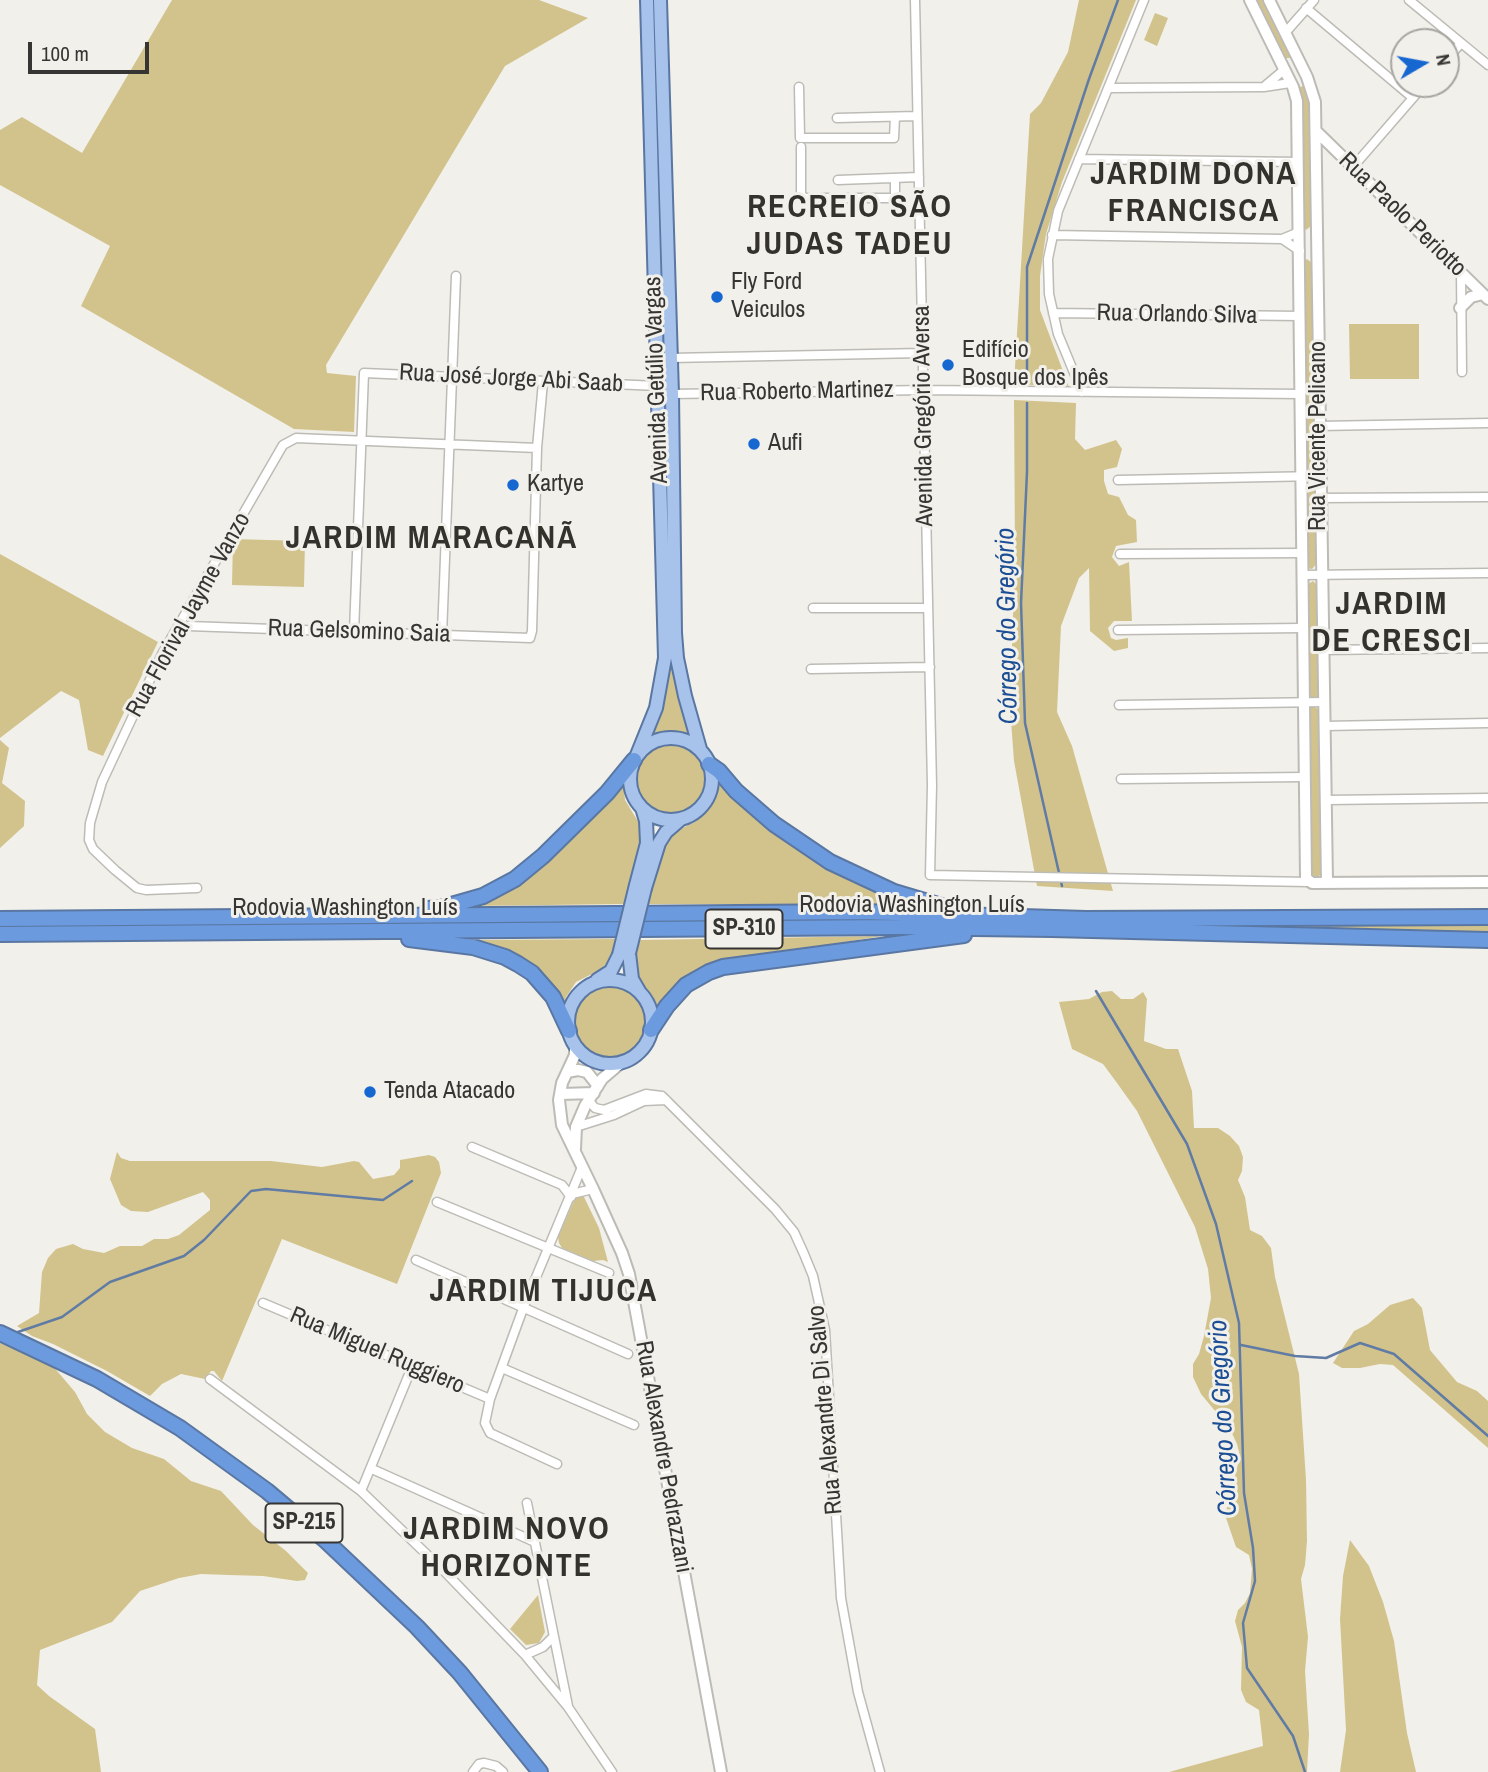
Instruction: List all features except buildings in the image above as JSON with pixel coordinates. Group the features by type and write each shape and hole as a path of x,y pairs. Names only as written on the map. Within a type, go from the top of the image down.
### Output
{"highway":[{"path":"336,917 441,908 499,888 543,856 607,793 636,758"},
{"path":"709,764 775,824 847,871 929,904 997,916"},
{"path":"0,911 136,918"},
{"name":"Rodovia Washington Luís","path":"0,919 862,912 1086,919 1488,917"},
{"name":"Rodovia Washington Luís","path":"0,934 897,927 1488,940"},
{"path":"651,1031 667,1006 686,985 723,967 953,937 1052,929"},
{"path":"345,932 473,947 505,957 532,973 553,997 572,1038"},
{"name":"SP-215","path":"0,1333 97,1379 180,1428 267,1491 324,1539 417,1627 469,1683 540,1772"}],"main road":[{"name":"Avenida Getúlio Vargas","path":"636,758 656,708 665,658 647,0"},
{"name":"Avenida Getúlio Vargas","path":"660,0 672,394 676,645 685,696 700,749"},
{"path":"674,738 688,741 700,749 709,764 712,778 710,792 704,804 694,814 667,820 653,816 642,808 634,798 630,785 636,758 647,745 660,739 674,738"},
{"path":"624,954 632,979 648,1006 651,1031 641,1051 622,1062 595,1062 584,1055 572,1038 570,1010 581,992 611,971 624,954 641,886 647,843 646,821 642,808"},
{"path":"641,886 659,843 666,832 681,819"},
{"path":"589,986 603,981 617,981 630,986 641,995"}],"street":[{"name":"Avenida Gregório Aversa","path":"915,0 930,667 930,875 1308,882"},
{"path":"1082,392 1065,354 1053,313 1049,294 1048,259 1058,211 1144,0"},
{"name":"Rua Vicente Pelicano","path":"1250,0 1297,101 1304,777 1308,882"},
{"name":"Rua Vicente Pelicano","path":"1269,0 1307,77 1315,102 1326,882"},
{"path":"1285,33 1314,0"},
{"path":"1414,1 1488,65"},
{"path":"1306,8 1390,79"},
{"path":"1264,87 1284,70 1300,62"},
{"path":"1109,88 1264,87 1307,77"},
{"path":"799,87 801,139 894,138 895,117"},
{"path":"1353,167 1413,98"},
{"path":"837,118 917,116"},
{"name":"Rua Paolo Periotto","path":"1316,131 1485,296"},
{"path":"801,147 802,198 895,198 895,178"},
{"path":"1079,159 1298,162"},
{"path":"838,180 919,177"},
{"path":"1052,235 1282,239 1299,233 1318,232"},
{"path":"1282,239 1300,251 1318,250"},
{"path":"1461,273 1462,372"},
{"path":"442,635 456,275"},
{"path":"1460,308 1471,297 1485,296"},
{"name":"Rua Orlando Silva","path":"1053,313 1300,316"},
{"path":"670,358 923,353"},
{"name":"Rua José Jorge Abi Saab","path":"362,442 364,373 658,386"},
{"path":"354,632 362,442 537,448 543,382"},
{"name":"Rua Roberto Martinez","path":"672,394 925,390 1300,394"},
{"path":"1319,426 1488,423"},
{"name":"Rua Florival Jayme Vanzo","path":"197,888 137,888 93,849 89,840 90,823 102,782 162,654 283,445 296,438 362,442"},
{"name":"Rua Gelsomino Saia","path":"188,626 530,639 537,448"},
{"path":"1118,480 1319,476"},
{"path":"1319,498 1488,497"},
{"path":"1119,554 1302,553"},
{"path":"1302,575 1488,573"},
{"path":"813,608 928,608"},
{"path":"1118,629 1302,628"},
{"path":"1322,650 1488,648"},
{"path":"811,669 930,667"},
{"path":"1119,705 1324,702"},
{"path":"1324,726 1488,723"},
{"path":"1121,779 1304,777"},
{"path":"1326,800 1488,798"},
{"path":"1308,882 1488,882"},
{"name":"Rua Alexandre Pedrazzani","path":"572,1038 575,1055 561,1094 562,1125 622,1253 629,1274 721,1772"},
{"name":"Rua Alexandre Pedrazzani","path":"576,1152 576,1127 593,1093 602,1079 622,1062"},
{"path":"567,1072 573,1069 587,1072 595,1108 604,1110 646,1094 659,1094 666,1100"},
{"path":"561,1094 593,1093"},
{"path":"560,1114 576,1127 614,1115 644,1101 666,1100"},
{"name":"Rua Alexandre Di Salvo","path":"666,1100 775,1209 794,1232 813,1276 825,1330 841,1598 858,1692 880,1772"},
{"path":"472,1147 562,1185 571,1196"},
{"path":"557,1464 490,1433 485,1423 490,1399 524,1306 582,1167"},
{"path":"571,1196 593,1189"},
{"path":"437,1202 609,1273"},
{"path":"416,1259 628,1354"},
{"name":"Rua Miguel Ruggiero","path":"263,1303 490,1399"},
{"path":"361,1492 412,1367"},
{"path":"502,1368 634,1425"},
{"path":"210,1379 361,1492 445,1572 525,1655 568,1707 612,1772"},
{"path":"372,1469 535,1542"},
{"path":"527,1503 568,1707"},
{"path":"525,1655 543,1647 553,1637"},
{"path":"473,1772 479,1764 484,1763 503,1772"}],"shaded area":[{"path":"172,0 539,0 588,18 505,66 326,365 327,373 356,376 354,432 294,429 81,306 110,246 0,185 0,130 22,117 82,153"},
{"path":"650,0 656,0 674,650 693,737 674,733 651,740 662,705 669,661"},
{"path":"1079,0 1136,0 1062,182 1046,234 1040,276 1040,310 1069,387 1014,384 1030,114 1041,103 1068,52"},
{"path":"1255,0 1265,0 1292,58 1284,58"},
{"path":"1155,13 1168,18 1157,46 1144,40"},
{"path":"1305,85 1311,102 1311,226 1306,230 1302,224 1303,104 1298,88"},
{"path":"1307,259 1312,263 1317,465 1315,470 1310,471 1302,263"},
{"path":"1349,324 1419,324 1419,379 1350,379"},
{"path":"1014,400 1076,403 1075,439 1085,450 1116,440 1122,449 1117,467 1104,470 1104,481 1108,494 1119,497 1128,515 1136,520 1137,542 1116,546 1112,557 1119,566 1129,562 1132,621 1114,621 1108,628 1111,638 1128,638 1128,648 1114,651 1090,631 1089,568 1079,578 1061,626 1057,712 1072,746 1113,891 1037,886 1014,761 1010,707 1015,552"},
{"path":"1312,483 1317,487 1317,563 1312,569 1307,568 1306,486"},
{"path":"233,539 305,541 304,587 232,585"},
{"path":"0,554 158,642 103,756 88,750 79,700 61,691 0,738"},
{"path":"1313,581 1318,586 1320,695 1317,699 1309,700 1307,585"},
{"path":"1312,705 1319,710 1322,873 1317,878 1312,876 1306,708"},
{"path":"0,740 9,748 2,783 25,801 24,826 0,848"},
{"path":"678,743 697,753 705,765 705,793 697,805 685,813 664,815 645,805 637,793 635,772 645,753 657,745"},
{"path":"719,777 754,813 913,904 647,904 666,843 678,830 695,822 709,809"},
{"path":"623,779 625,800 639,823 642,837 625,904 469,906 492,895"},
{"path":"1488,921 1488,935 1254,930 1254,923"},
{"path":"883,936 710,963 680,982 668,993 658,1009 652,995 640,981 635,963 639,940"},
{"path":"617,939 610,961 598,971 576,982 566,997 563,1009 557,997 475,940"},
{"path":"611,986 631,992 641,1002 647,1022 641,1042 631,1052 611,1058 591,1052 581,1042 575,1022 581,1002 591,992"},
{"path":"1112,991 1121,999 1133,999 1143,992 1147,999 1144,1041 1166,1049 1178,1049 1192,1091 1194,1128 1218,1128 1239,1146 1243,1157 1238,1180 1245,1197 1250,1230 1262,1236 1271,1248 1275,1277 1299,1374 1306,1480 1307,1541 1301,1579 1308,1637 1305,1671 1309,1734 1307,1772 1169,1772 1263,1746 1259,1710 1246,1702 1241,1690 1242,1647 1235,1621 1238,1610 1250,1593 1252,1569 1249,1555 1236,1547 1225,1515 1240,1456 1237,1444 1230,1429 1201,1394 1193,1377 1193,1364 1204,1336 1211,1298 1208,1269 1195,1227 1137,1111 1103,1064 1072,1049 1059,1002 1089,999 1102,992"},
{"path":"117,1152 121,1158 130,1161 271,1161 322,1167 354,1161 359,1162 373,1179 394,1175 400,1168 400,1160 429,1155 439,1162 441,1173 397,1284 282,1239 222,1381 214,1371 205,1379 181,1374 162,1384 150,1396 17,1326 39,1313 42,1272 48,1258 56,1249 73,1244 104,1253 120,1246 142,1246 154,1239 168,1239 179,1235 210,1210 210,1200 203,1192 148,1212 131,1211 121,1205 110,1179"},
{"path":"576,1196 584,1197 599,1228 608,1262 593,1261 562,1248 559,1243 558,1237"},
{"path":"1413,1298 1422,1308 1430,1350 1457,1382 1477,1391 1488,1401 1488,1448 1393,1365 1342,1368 1333,1363 1354,1331 1368,1324 1390,1305"},
{"path":"0,1343 52,1365 75,1392 87,1414 105,1432 132,1448 164,1459 191,1481 221,1491 253,1525 286,1551 308,1573 305,1580 297,1581 263,1576 201,1574 179,1578 140,1591 112,1622 40,1650 37,1685 95,1729 101,1772 0,1772"},
{"path":"1350,1540 1369,1566 1383,1602 1394,1641 1407,1733 1416,1772 1340,1772 1346,1730 1340,1619 1343,1576"},
{"path":"538,1595 545,1632 539,1643 526,1645 510,1629"}],"waterway":[{"name":"Córrego do Gregório","path":"1027,380 1027,267 1118,0"},
{"name":"Córrego do Gregório","path":"1027,403 1021,603 1025,723 1062,886"},
{"name":"Córrego do Gregório","path":"1096,991 1187,1144 1216,1224 1239,1323 1244,1493 1253,1548 1255,1581 1243,1623 1247,1668 1293,1736 1305,1772"},
{"path":"15,1333 62,1317 110,1282 184,1256 204,1240 251,1191 266,1189 383,1200 412,1181"},
{"path":"1241,1345 1295,1356 1326,1358 1360,1343 1394,1354 1488,1436"}],"place":[{"name":"Fly Ford Veiculos","path":"717,297"},
{"name":"Edifício Bosque dos Ipês","path":"948,365"},
{"name":"Aufi","path":"754,444"},
{"name":"Kartye","path":"513,485"},
{"name":"Tenda Atacado","path":"370,1092"}],"district":[{"name":"JARDIM DONA FRANCISCA","path":"1194,194"},
{"name":"RECREIO SÃO JUDAS TADEU","path":"850,226"},
{"name":"JARDIM MARACANÃ","path":"432,539"},
{"name":"JARDIM DE CRESCI","path":"1392,624"},
{"name":"JARDIM TIJUCA","path":"544,1292"},
{"name":"JARDIM NOVO HORIZONTE","path":"507,1548"}]}
